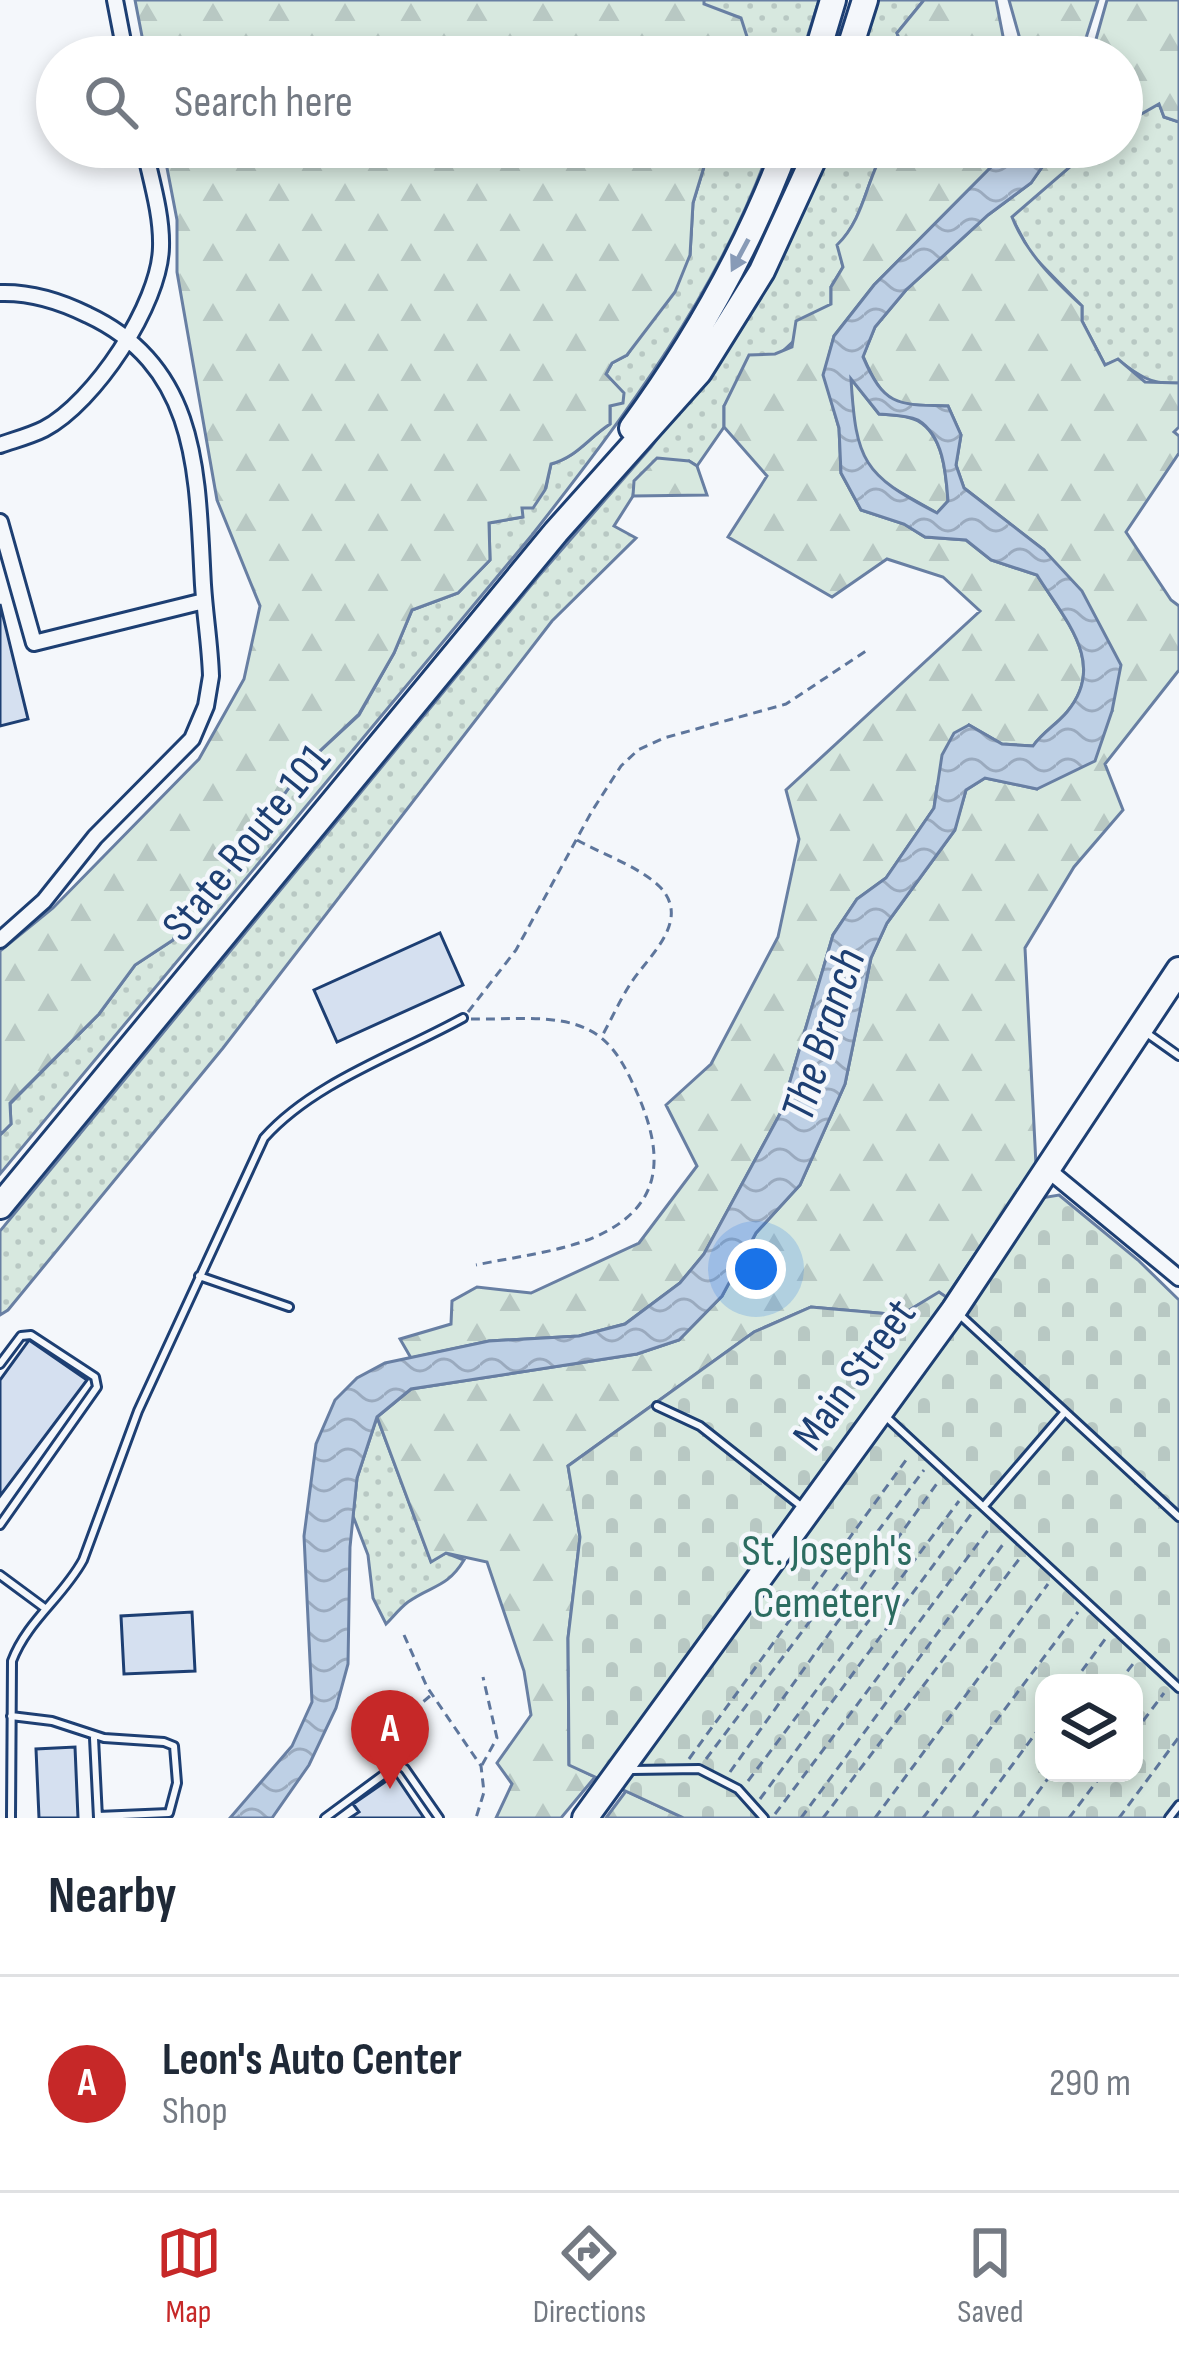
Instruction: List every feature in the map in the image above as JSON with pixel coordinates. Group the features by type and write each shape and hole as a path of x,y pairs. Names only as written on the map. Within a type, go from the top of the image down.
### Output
{"highway":[{"path":"822,36 833,0"},
{"path":"854,36 865,0"},
{"name":"State Route 101","path":"556,532 641,416 719,295 758,222 778,168"},
{"name":"State Route 101","path":"0,1206 556,532 699,372 762,271 809,168"},
{"name":"Main Street","path":"585,1818 954,1310 1179,970"}],"street":[{"path":"115,0 123,36"},
{"path":"0,445 44,429 63,416 130,338 144,312 161,253 161,228 148,168"},
{"path":"0,293 37,296 71,307 130,338 158,370 185,422 197,479 212,676 192,740 95,837 44,901 0,940"},
{"path":"0,522 34,643 204,601"},
{"path":"1047,1169 1179,1278"}],"lane":[{"path":"11,1818 12,1661 19,1644 83,1560 139,1411 264,1138 281,1119 314,1096 463,1018"},
{"path":"1140,1028 1179,1056"},
{"path":"199,1276 290,1307"},
{"path":"954,1310 1179,1517"},
{"path":"0,1364 21,1336 31,1334 95,1377 97,1387 0,1525"},
{"path":"656,1406 700,1426 809,1512"},
{"path":"880,1412 1176,1685"},
{"path":"982,1504 1065,1412"},
{"path":"0,1574 46,1609"},
{"path":"10,1716 52,1721 94,1736 174,1746 178,1766 175,1801 169,1813 98,1817 94,1736"},
{"path":"325,1818 394,1765 405,1769 439,1818"},
{"path":"622,1769 699,1769 740,1792 768,1818"},
{"path":"1169,1818 1179,1805"}],"path":[{"path":"463,1018 516,950 576,839 621,766 638,750 664,738 786,704 866,651"},
{"path":"576,839 658,885 668,907 667,935 631,983 602,1038"},
{"path":"463,1018 574,1024 602,1038 629,1075 654,1140 656,1160 646,1195 611,1229 476,1265"},
{"path":"683,1766 917,1445"},
{"path":"699,1769 932,1459"},
{"path":"724,1781 946,1471"},
{"path":"740,1792 967,1490"},
{"path":"754,1808 982,1504"},
{"path":"768,1818 998,1518"},
{"path":"801,1818 1013,1532"},
{"path":"823,1818 1028,1547"},
{"path":"875,1818 1056,1573"},
{"path":"922,1818 1086,1601"},
{"path":"1079,1674 1114,1627"},
{"path":"404,1636 431,1695 481,1766 484,1792 476,1818"},
{"path":"1125,1674 1141,1652"},
{"path":"481,1766 497,1738 483,1677"},
{"path":"1143,1722 1176,1685"},
{"path":"394,1765 409,1722 431,1695"},
{"path":"973,1818 1035,1734"},
{"path":"1119,1818 1179,1737"},
{"path":"1018,1818 1045,1782"},
{"path":"1070,1818 1096,1782"}],"green space":[{"path":"135,0 704,0 741,18 747,36 142,36"},
{"path":"704,0 819,0 808,36 730,36"},
{"path":"874,0 924,0 898,36 863,36"},
{"path":"924,0 996,0 1003,36 898,36"},
{"path":"1009,0 1098,0 1087,36 1019,36"},
{"path":"1107,0 1179,0 1179,122 1164,117 1159,104 1143,113 1143,36 1097,36"},
{"path":"1159,103 1164,117 1179,122 1179,383 1146,378 1118,360 1105,365 1082,321 1082,306 1031,254 1011,216 1068,168 1143,168 1143,113"},
{"path":"167,168 704,168 693,203 690,255 675,292 627,355 612,363 606,374 624,393 623,403 610,406 610,424 551,464 545,490 533,508 522,508 523,517 489,523 490,560 458,593 412,610 359,714 306,764 228,872 188,906 173,940 135,965 99,1014 10,1103 11,1124 0,1135 0,951 53,908 199,759 244,679 260,606 217,500 177,272 177,220"},
{"path":"704,168 762,168 697,302 602,444 532,535 0,1174 0,1135 11,1124 10,1104 99,1014 135,965 173,940 188,906 228,872 306,764 359,715 412,610 458,593 490,560 489,523 522,517 521,507 546,488 551,464 610,424 610,406 619,390 606,374 612,363 627,355 690,255 693,203"},
{"path":"816,168 876,168 854,222 838,245 843,267 831,287 831,304 724,406 724,427 697,466 689,461 635,481 633,496 614,526 636,538 552,621 223,1048 0,1315 0,1231 537,578 651,447 715,359"},
{"path":"876,168 990,168 874,285 834,336 824,375 839,428 841,473 861,510 904,524 925,537 966,540 991,560 1037,575 1078,642 1083,659 1079,694 1033,746 1002,744 969,725 937,786 934,808 886,878 857,899 833,935 781,1112 704,1254 680,1283 625,1324 579,1336 489,1341 411,1358 400,1339 451,1324 452,1301 477,1287 531,1293 639,1243 697,1166 666,1105 711,1064 778,937 799,839 786,790 980,611 943,577 887,559 832,597 728,537 767,476 724,427 724,406 749,355 775,354 792,347 796,321 831,304 831,287 843,267 837,245 854,223"},
{"path":"1041,168 1069,168 1012,217 1042,265 1082,306 1082,321 1105,365 1118,359 1145,382 1179,383 1179,427 1174,432 1179,436 1179,453 1126,532 1179,606 1179,670 1105,764 1123,810 1074,867 1025,948 1036,1165 946,1297 939,1293 901,1315 811,1307 754,1332 568,1466 580,1537 568,1638 569,1764 595,1777 561,1818 496,1818 512,1784 497,1763 531,1715 524,1671 487,1562 446,1553 431,1562 377,1417 411,1389 637,1354 679,1340 722,1296 756,1233 800,1185 845,1084 871,958 887,923 954,831 966,790 985,778 1037,789 1112,711 1044,550 964,488 956,465 961,435 948,406 894,400 878,386 863,356 875,327 906,290 988,215 1031,183"},
{"path":"850,377 879,414 914,419 933,436 942,457 948,501 937,513 877,479 856,444"},
{"path":"657,458 697,466 707,495 633,496 634,481"},
{"name":"St. Joseph's Cemetery","path":"1059,1195 1179,1300 1179,1818 684,1818 569,1765 568,1638 580,1537 568,1466 754,1332 811,1307 901,1315 939,1292 965,1310 1041,1198"},
{"path":"377,1417 431,1561 446,1553 464,1560 451,1576 408,1602 386,1624 373,1598 368,1555 353,1516 357,1478"},
{"path":"626,1791 684,1818 606,1818"}],"water":[{"name":"The Branch","path":"990,168 1041,168 1031,183 988,215 906,290 875,327 863,357 878,385 894,400 948,406 961,435 956,465 964,488 1044,550 1082,591 1121,665 1095,761 1037,789 985,778 966,790 955,830 887,923 871,958 845,1084 800,1185 756,1233 722,1296 679,1340 637,1354 411,1389 377,1417 357,1478 350,1547 348,1664 336,1708 309,1765 272,1818 230,1818 292,1746 312,1702 304,1536 316,1444 335,1400 357,1378 385,1363 489,1341 579,1336 625,1324 680,1283 704,1254 781,1112 833,935 857,899 886,878 934,808 942,755 954,733 969,725 1002,744 1033,746 1079,694 1083,659 1078,642 1037,575 991,560 966,540 925,537 904,524 861,510 841,473 839,428 823,375 834,336 874,285","holes":["851,379 879,414 904,416 927,427 942,457 948,501 937,513 893,488 868,462 856,429"]}],"building":[{"path":"0,604 28,719 0,726"},
{"path":"440,933 463,985 337,1042 314,990"},
{"path":"29,1340 87,1380 0,1496 0,1380"},
{"path":"192,1612 195,1671 124,1674 121,1616"},
{"path":"75,1747 78,1818 39,1818 36,1749"},
{"path":"395,1775 424,1818 350,1818 359,1812 353,1804"}],"place":[{"name":"Leon's Auto Center","path":"390,1789"}]}
